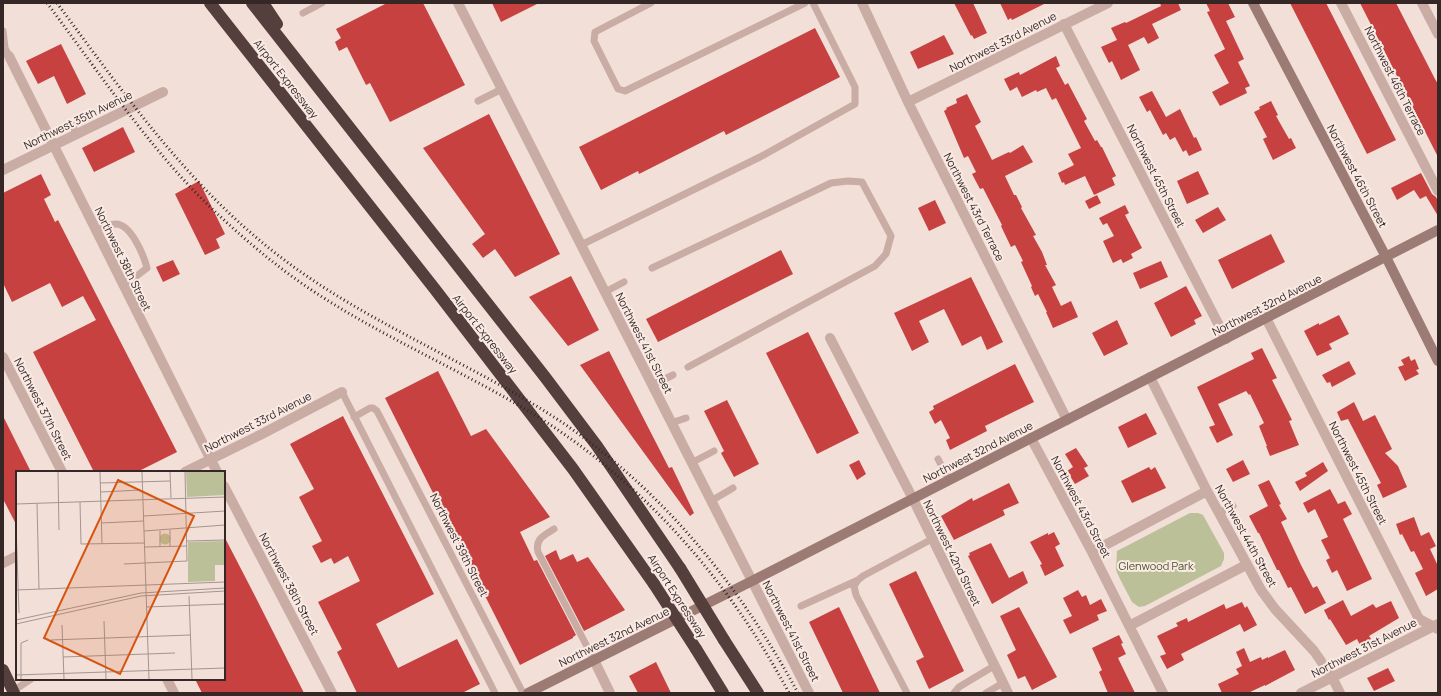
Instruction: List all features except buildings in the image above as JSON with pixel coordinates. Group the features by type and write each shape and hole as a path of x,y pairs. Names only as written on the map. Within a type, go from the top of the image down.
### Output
{"highway":[{"name":"Airport Expressway","path":"210,3 568,462 654,584 723,693"},
{"name":"Airport Expressway","path":"252,3 597,446 680,568 758,693"},
{"path":"264,3 330,103"},
{"path":"3,670 14,692"}],"main road":[{"name":"Northwest 46th Street","path":"1253,3 1386,257 1438,361"},
{"name":"Northwest 32nd Avenue","path":"528,693 752,581 1438,230"}],"street":[{"name":"Northwest 41st Street","path":"458,3 809,693"},
{"name":"Northwest 43rd Terrace","path":"862,3 908,102 1067,420"},
{"name":"Northwest 33rd Avenue","path":"908,102 1108,3"},
{"name":"Northwest 46th Terrace","path":"1341,3 1438,191"},
{"path":"1422,3 1438,34"},
{"name":"Northwest 45th Street","path":"1064,24 1226,339"},
{"name":"Northwest 38th Street","path":"6,51 216,471"},
{"name":"Northwest 35th Avenue","path":"3,170 54,145 75,129 163,92"},
{"name":"Northwest 45th Street","path":"1266,318 1419,618 1437,626"},
{"name":"Northwest 42nd Street","path":"830,338 913,499 1008,693"},
{"name":"Northwest 37th Street","path":"3,357 61,471"},
{"name":"Northwest 44th Street","path":"1150,378 1218,513 1261,590 1275,609 1314,650 1332,677 1340,693"},
{"name":"Northwest 33rd Avenue","path":"187,471 342,392"},
{"name":"Northwest 43rd Street","path":"1031,438 1092,552 1163,693"},
{"name":"Northwest 38th Street","path":"225,488 332,693"},
{"path":"1092,552 1207,491"},
{"path":"3,563 16,557"},
{"path":"1129,626 1246,565"},
{"name":"Northwest 31st Avenue","path":"1301,693 1437,626"},
{"path":"594,660 610,693"},
{"path":"168,680 174,693"}],"lane":[{"path":"303,13 322,3"},
{"path":"651,3 594,32 594,41 618,89 625,91 805,3"},
{"path":"581,245 760,157 855,104 856,87 813,3"},
{"path":"3,31 6,51"},
{"path":"478,101 502,89"},
{"path":"652,268 831,183 848,181 862,182 891,236 886,254 875,266 688,367"},
{"path":"96,230 106,225 118,224 123,226 137,243 146,261 147,268 134,278 122,284"},
{"path":"605,292 624,282"},
{"path":"652,385 673,375"},
{"path":"342,392 495,693"},
{"name":"Northwest 39th Street","path":"354,417 370,408 374,408 377,412 523,693"},
{"path":"671,422 686,418"},
{"path":"692,463 714,451"},
{"path":"938,459 949,480"},
{"path":"711,501 733,488"},
{"path":"1218,513 1233,506"},
{"path":"554,529 542,536 536,546 594,660"},
{"path":"801,606 858,580 932,539"},
{"path":"858,580 854,586 856,594 907,693"},
{"path":"954,693 959,687 994,666"},
{"path":"14,692 30,680"},
{"path":"986,693 1003,683"}],"green space":[{"name":"Glenwood Park","path":"1190,513 1198,513 1203,515 1224,553 1224,559 1221,566 1145,606 1139,607 1132,602 1116,570 1117,551"}],"railway":[{"path":"47,3 119,101 176,172 238,233 282,269 340,308 370,326 525,409 566,436 605,465 642,498 676,533 708,570 737,609 764,650 789,693"},
{"path":"57,3 131,103 184,166 242,225 274,252 334,294 366,313 496,383 571,428 611,459 648,492 683,528 715,566 745,606 773,649 798,693"}]}
